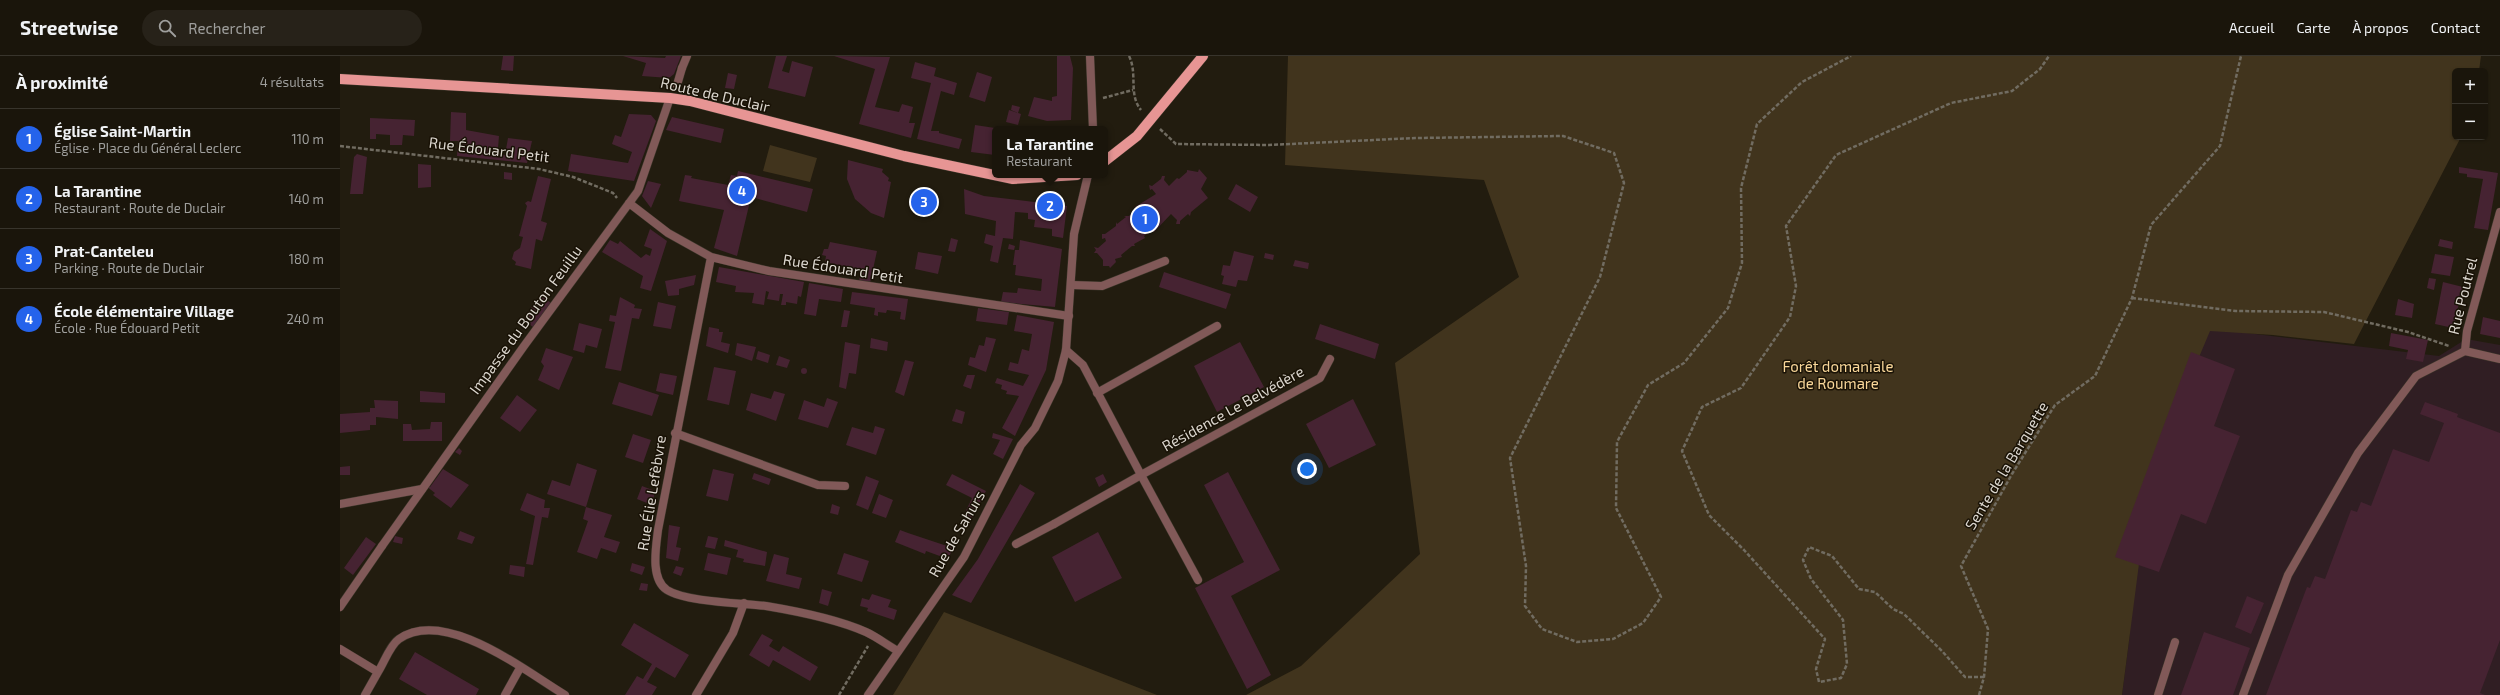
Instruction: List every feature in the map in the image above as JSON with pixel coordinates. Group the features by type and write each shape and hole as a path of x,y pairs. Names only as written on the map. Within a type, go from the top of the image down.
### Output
{"main road":[{"path":"1108,159 1137,136 1203,56"},
{"name":"Route de Duclair","path":"340,79 670,98 690,101 904,156 992,175"},
{"name":"Route de Duclair","path":"1008,178 1029,178"}],"street":[{"path":"677,85 687,56"},
{"path":"1090,56 1093,126"},
{"name":"Impasse du Bouton Feuillu","path":"340,607 422,489 638,191 670,98"},
{"name":"Rue de Sahurs","path":"868,695 964,557 1021,445 1035,428 1058,381 1066,350 1072,285 1074,234 1087,178"},
{"name":"Rue Édouard Petit","path":"627,205 668,233 711,257 769,271 1069,316"},
{"name":"Rue Poutrel","path":"2500,212 2467,331 2465,351 2500,359"},
{"name":"Rue Élie Lefèbvre","path":"711,257 675,433 658,530 655,557 659,578 666,590 681,596 806,614 873,636 898,651"},
{"path":"1072,285 1102,286 1164,261"},
{"path":"1097,393 1217,326"},
{"path":"1066,350 1082,365 1198,580"},
{"path":"2244,695 2288,576 2358,453 2416,376 2465,351"},
{"name":"Résidence Le Belvédère","path":"1016,544 1320,378 1330,359"},
{"path":"675,433 818,485 845,486"},
{"path":"340,504 422,489"},
{"path":"696,695 733,633 744,604"},
{"path":"365,695 398,640 412,632 438,630 480,643 564,695"},
{"path":"2158,695 2175,642"},
{"path":"340,649 378,672"},
{"path":"505,695 520,668"}],"path":[{"path":"1129,56 1134,66 1133,90 1138,107 1176,144 1269,145 1415,138 1563,136 1614,153 1624,183 1600,277 1510,458 1526,566 1525,606 1542,629 1577,642 1613,639 1643,623 1661,597 1616,508 1617,442 1648,385 1684,363 1728,308 1742,262 1741,188 1758,124 1802,82 1851,56"},
{"path":"1984,677 1965,677 1942,651 1904,614 1893,609 1875,592 1859,589 1832,556 1809,547 1803,560 1811,579 1843,620 1847,664 1841,678 1820,682 1816,669 1825,639 1744,550 1709,515 1682,451 1702,407 1741,388 1790,317 1796,286 1786,226 1836,155 1951,103 2012,91 2040,69 2050,56"},
{"name":"Sente de la Barquette","path":"1979,695 1984,677 1988,629 1961,566 2012,474 2055,405 2095,376 2132,298 2152,225 2220,146 2241,56"},
{"path":"1093,100 1133,90"},
{"name":"Rue Édouard Petit","path":"340,146 539,169 573,177 613,193 627,205"},
{"path":"2132,298 2236,311 2324,312 2408,332 2465,351"},
{"path":"839,695 873,636"}],"shaded area":[{"path":"2196,320 2247,333 2439,356 2466,339 2500,345 2500,695 2122,695 2130,633 2108,553"}],"green space":[{"name":"Forêt domaniale de Roumare","path":"1288,56 2481,56 2479,68 2452,68 2452,140 2459,140 2354,344 2273,335 2210,331 2151,471 2122,695 1246,695 1301,666 1420,554 1395,363 1519,277 1484,180 1285,165"},
{"path":"770,145 817,158 810,182 763,171"},
{"path":"944,612 1157,695 893,695"}],"building":[{"path":"503,56 514,56 513,71 501,70"},
{"path":"623,56 665,58 666,56 681,56 674,74 669,78 642,76 646,63"},
{"path":"776,56 787,56 782,71 789,73 792,61 813,67 805,97 768,88"},
{"path":"834,56 890,57 875,107 899,112 902,104 913,107 909,123 915,123 911,138 859,124 875,69"},
{"path":"1057,56 1070,56 1073,68 1071,120 1047,121 1028,116 1034,97 1052,101 1052,97 1057,96"},
{"path":"915,62 936,68 934,76 957,83 954,95 941,91 931,131 939,131 939,133 962,139 959,149 917,139 931,83 911,78"},
{"path":"977,72 992,77 985,102 969,97"},
{"path":"728,73 737,75 734,89 725,88"},
{"path":"1012,105 1020,107 1018,113 1011,110"},
{"path":"1009,110 1021,114 1018,125 1006,122"},
{"path":"451,112 466,113 466,130 499,136 498,148 493,147 492,154 505,155 508,138 532,141 527,163 457,156 458,141 450,141"},
{"path":"629,114 651,115 656,121 634,181 568,171 571,154 628,163 632,152 612,144 615,135 621,137"},
{"path":"672,117 724,129 721,143 666,130"},
{"path":"370,118 415,120 414,136 403,135 402,145 390,145 390,135 376,134 376,139 370,139"},
{"path":"975,125 992,128 992,155 971,152"},
{"path":"357,154 367,157 363,194 350,194 354,157"},
{"path":"848,160 883,169 882,172 889,178 888,181 891,182 884,218 871,213 855,199 847,179"},
{"path":"418,164 431,165 431,187 418,188"},
{"path":"2459,167 2498,173 2488,230 2474,228 2483,179 2467,177 2467,174 2459,173"},
{"path":"1199,169 1207,178 1201,189 1208,198 1191,212 1190,216 1188,214 1180,221 1180,224 1176,224 1177,220 1171,214 1154,232 1152,230 1144,236 1145,238 1134,244 1135,246 1132,246 1121,255 1122,257 1115,259 1116,262 1110,268 1109,266 1103,266 1103,260 1097,253 1094,253 1096,250 1094,247 1098,248 1106,241 1105,238 1102,239 1102,234 1105,234 1116,226 1116,222 1117,224 1126,217 1124,216 1129,216 1136,209 1135,207 1156,194 1152,189 1150,190 1149,185 1152,186 1161,179 1162,176 1165,176 1164,180 1169,186 1177,178 1179,179 1187,172 1187,170 1198,172"},
{"path":"738,171 813,189 807,212 751,197 737,256 714,248 724,210 679,201 685,175 692,176 691,178 728,185 731,175 737,176"},
{"path":"504,172 512,173 512,180 504,179"},
{"path":"538,176 551,179 541,221 547,223 542,241 536,239 531,269 515,265 516,262 512,259 514,252 520,248 523,237 519,236 527,206 525,203 528,201 531,202"},
{"path":"648,181 661,184 651,208 642,196"},
{"path":"1236,184 1258,197 1250,212 1228,199"},
{"path":"964,189 984,196 1067,206 1063,238 1052,236 1052,229 1034,227 1035,220 1028,219 1028,213 1015,212 1013,239 1003,238 998,263 990,261 993,246 984,243 986,234 995,236 996,221 965,214"},
{"path":"650,229 667,241 651,291 640,288 643,276 602,252 610,240 618,244 620,241 641,258 646,254 650,256 652,249 644,246"},
{"path":"951,238 958,240 955,252 948,251"},
{"path":"2440,239 2453,242 2452,249 2438,246"},
{"path":"1020,240 1062,249 1055,307 1001,302 1003,292 1017,293 1018,288 1041,291 1042,279 1015,275 1016,265 1013,265 1015,250 1019,250"},
{"path":"830,242 877,251 870,283 859,281 861,270 825,262 826,256 822,255 824,249 828,249"},
{"path":"1009,244 1015,246 1014,250 1008,249"},
{"path":"1234,251 1254,256 1247,281 1238,280 1236,287 1222,284 1224,276 1221,275 1223,265 1230,266"},
{"path":"918,252 942,256 938,274 915,269"},
{"path":"1265,253 1274,255 1273,260 1264,258"},
{"path":"2435,254 2454,257 2450,276 2431,273"},
{"path":"1295,260 1309,263 1308,269 1293,266"},
{"path":"719,267 804,282 801,297 798,296 797,304 786,302 786,305 781,305 783,294 780,294 779,301 767,299 769,292 766,291 764,305 752,303 754,293 735,292 736,286 716,282"},
{"path":"1164,272 1231,294 1226,309 1159,287"},
{"path":"696,275 694,285 679,289 679,295 668,296 665,281"},
{"path":"2429,278 2436,279 2434,290 2427,288"},
{"path":"2443,282 2463,287 2453,328 2435,324"},
{"path":"809,283 843,289 841,302 819,299 816,316 804,314"},
{"path":"852,292 908,299 905,320 900,319 901,312 887,310 886,313 878,312 878,316 874,315 875,308 850,304"},
{"path":"540,295 551,303 533,327 523,320"},
{"path":"620,297 635,305 634,308 642,309 639,319 632,318 621,371 605,368 615,322 609,321 610,315 616,316"},
{"path":"2398,299 2414,304 2412,318 2395,315"},
{"path":"658,302 676,306 671,329 653,326"},
{"path":"978,308 1009,312 1007,325 976,321"},
{"path":"844,310 850,311 847,327 841,327"},
{"path":"1017,315 1054,322 1046,370 1015,436 1002,428 1019,396 1006,394 1007,391 1001,389 1002,385 995,383 997,378 1023,386 1029,375 1008,370 1010,362 1018,364 1022,349 1029,351 1032,334 1014,331"},
{"path":"2483,317 2500,321 2500,338 2480,334"},
{"path":"579,323 602,329 597,348 586,345 584,353 573,350"},
{"path":"1320,324 1379,344 1375,359 1315,339"},
{"path":"709,327 719,329 719,332 723,332 721,342 730,344 728,353 706,346"},
{"path":"2391,333 2428,340 2423,362 2406,359 2408,350 2389,346"},
{"path":"986,337 996,339 986,372 968,365 970,357 975,358 979,345 984,346"},
{"path":"871,338 888,342 887,351 870,348"},
{"path":"845,342 860,345 856,374 849,373 846,389 839,387"},
{"path":"1240,342 1264,387 1217,412 1194,366"},
{"path":"737,343 756,347 752,361 735,355"},
{"path":"546,348 573,357 559,390 538,380 544,366 541,362"},
{"path":"758,351 770,355 768,363 756,359"},
{"path":"2191,352 2235,369 2214,426 2240,436 2206,524 2181,514 2159,572 2115,557"},
{"path":"779,356 790,360 787,368 776,365"},
{"path":"905,360 914,362 904,396 895,392"},
{"path":"714,367 736,371 729,405 707,400"},
{"path":"804,368 807,371 804,374 801,371"},
{"path":"660,373 677,376 673,395 656,391"},
{"path":"967,375 975,375 971,389 963,386"},
{"path":"619,382 659,395 652,416 612,404"},
{"path":"420,391 445,393 445,403 420,402"},
{"path":"774,391 785,394 776,421 746,410 751,393 771,399"},
{"path":"517,395 537,410 520,432 500,418"},
{"path":"827,398 838,402 828,428 798,419 804,400 824,407"},
{"path":"1353,399 1376,445 1329,468 1306,424"},
{"path":"374,400 398,401 398,419 376,417 376,425 370,425 370,430 340,433 340,414 370,412 370,408 375,408"},
{"path":"2425,402 2458,414 2457,417 2500,433 2500,640 2480,693 2485,695 2266,695 2307,587 2310,588 2315,576 2325,579 2351,510 2357,512 2361,502 2371,506 2393,449 2429,462 2444,423 2420,414"},
{"path":"956,409 965,412 962,424 952,421"},
{"path":"431,422 442,422 442,441 403,441 403,424 411,424 412,430 430,429"},
{"path":"875,426 885,429 876,455 846,445 852,427 873,433"},
{"path":"993,433 1013,439 1003,459 993,454 1000,440 992,438"},
{"path":"633,434 651,440 643,463 625,457"},
{"path":"459,448 462,451 460,455 455,452"},
{"path":"577,463 597,470 586,507 547,494 552,480 570,486"},
{"path":"350,466 350,475 340,475 340,467"},
{"path":"443,469 469,485 451,508 433,495 435,493 426,486 430,487"},
{"path":"713,469 734,474 728,501 706,496"},
{"path":"1228,472 1280,570 1231,596 1271,675 1247,689 1195,588 1244,562 1204,485"},
{"path":"754,473 771,479 769,485 752,479"},
{"path":"952,474 986,491 972,518 964,515 972,498 946,485"},
{"path":"1103,474 1107,482 1099,487 1095,478"},
{"path":"866,476 879,481 868,510 856,505"},
{"path":"1020,484 1035,493 971,603 952,595 978,559"},
{"path":"642,486 655,491 652,505 637,499"},
{"path":"527,493 545,500 544,508 550,508 548,518 542,517 533,565 526,564 535,516 520,510"},
{"path":"879,494 893,500 886,518 872,513"},
{"path":"832,504 840,507 838,515 830,513"},
{"path":"586,507 612,515 604,537 620,542 616,553 601,548 597,559 577,552 588,521 583,519"},
{"path":"669,525 680,527 676,547 681,548 678,561 666,558"},
{"path":"900,530 953,548 948,559 926,551 925,554 895,542"},
{"path":"460,531 475,537 472,544 457,539"},
{"path":"1098,532 1122,578 1075,602 1052,557"},
{"path":"395,536 403,538 402,544 393,542"},
{"path":"708,536 718,538 715,549 705,547"},
{"path":"366,537 376,544 353,575 344,568"},
{"path":"725,540 767,552 765,566 743,562 744,559 736,557 738,550 724,546"},
{"path":"708,553 731,558 727,575 704,570"},
{"path":"844,553 869,561 862,582 837,574"},
{"path":"774,554 789,558 786,574 802,578 799,589 766,581"},
{"path":"632,563 645,567 642,575 630,571"},
{"path":"510,565 525,567 524,577 509,574"},
{"path":"676,566 684,568 681,576 673,573"},
{"path":"641,583 648,584 647,591 639,590"},
{"path":"822,589 832,592 828,606 819,603"},
{"path":"872,594 891,600 888,607 897,610 894,620 867,611 868,608 860,606 862,598 869,600"},
{"path":"2247,596 2264,603 2251,634 2235,627"},
{"path":"634,623 689,655 675,678 656,667 647,682 657,687 652,695 625,695 637,676 643,679 652,664 621,645"},
{"path":"2204,632 2250,648 2233,695 2181,695"},
{"path":"762,634 773,640 769,646 779,652 783,646 818,667 810,681 773,660 769,667 749,655"},
{"path":"415,652 479,689 476,695 427,695 399,679"}],"place":[{"name":"École élémentaire Village","path":"742,191"},
{"name":"Prat-Canteleu","path":"924,202"},
{"name":"La Tarantine","path":"1050,206"},
{"name":"Église Saint-Martin","path":"1145,219"}]}
